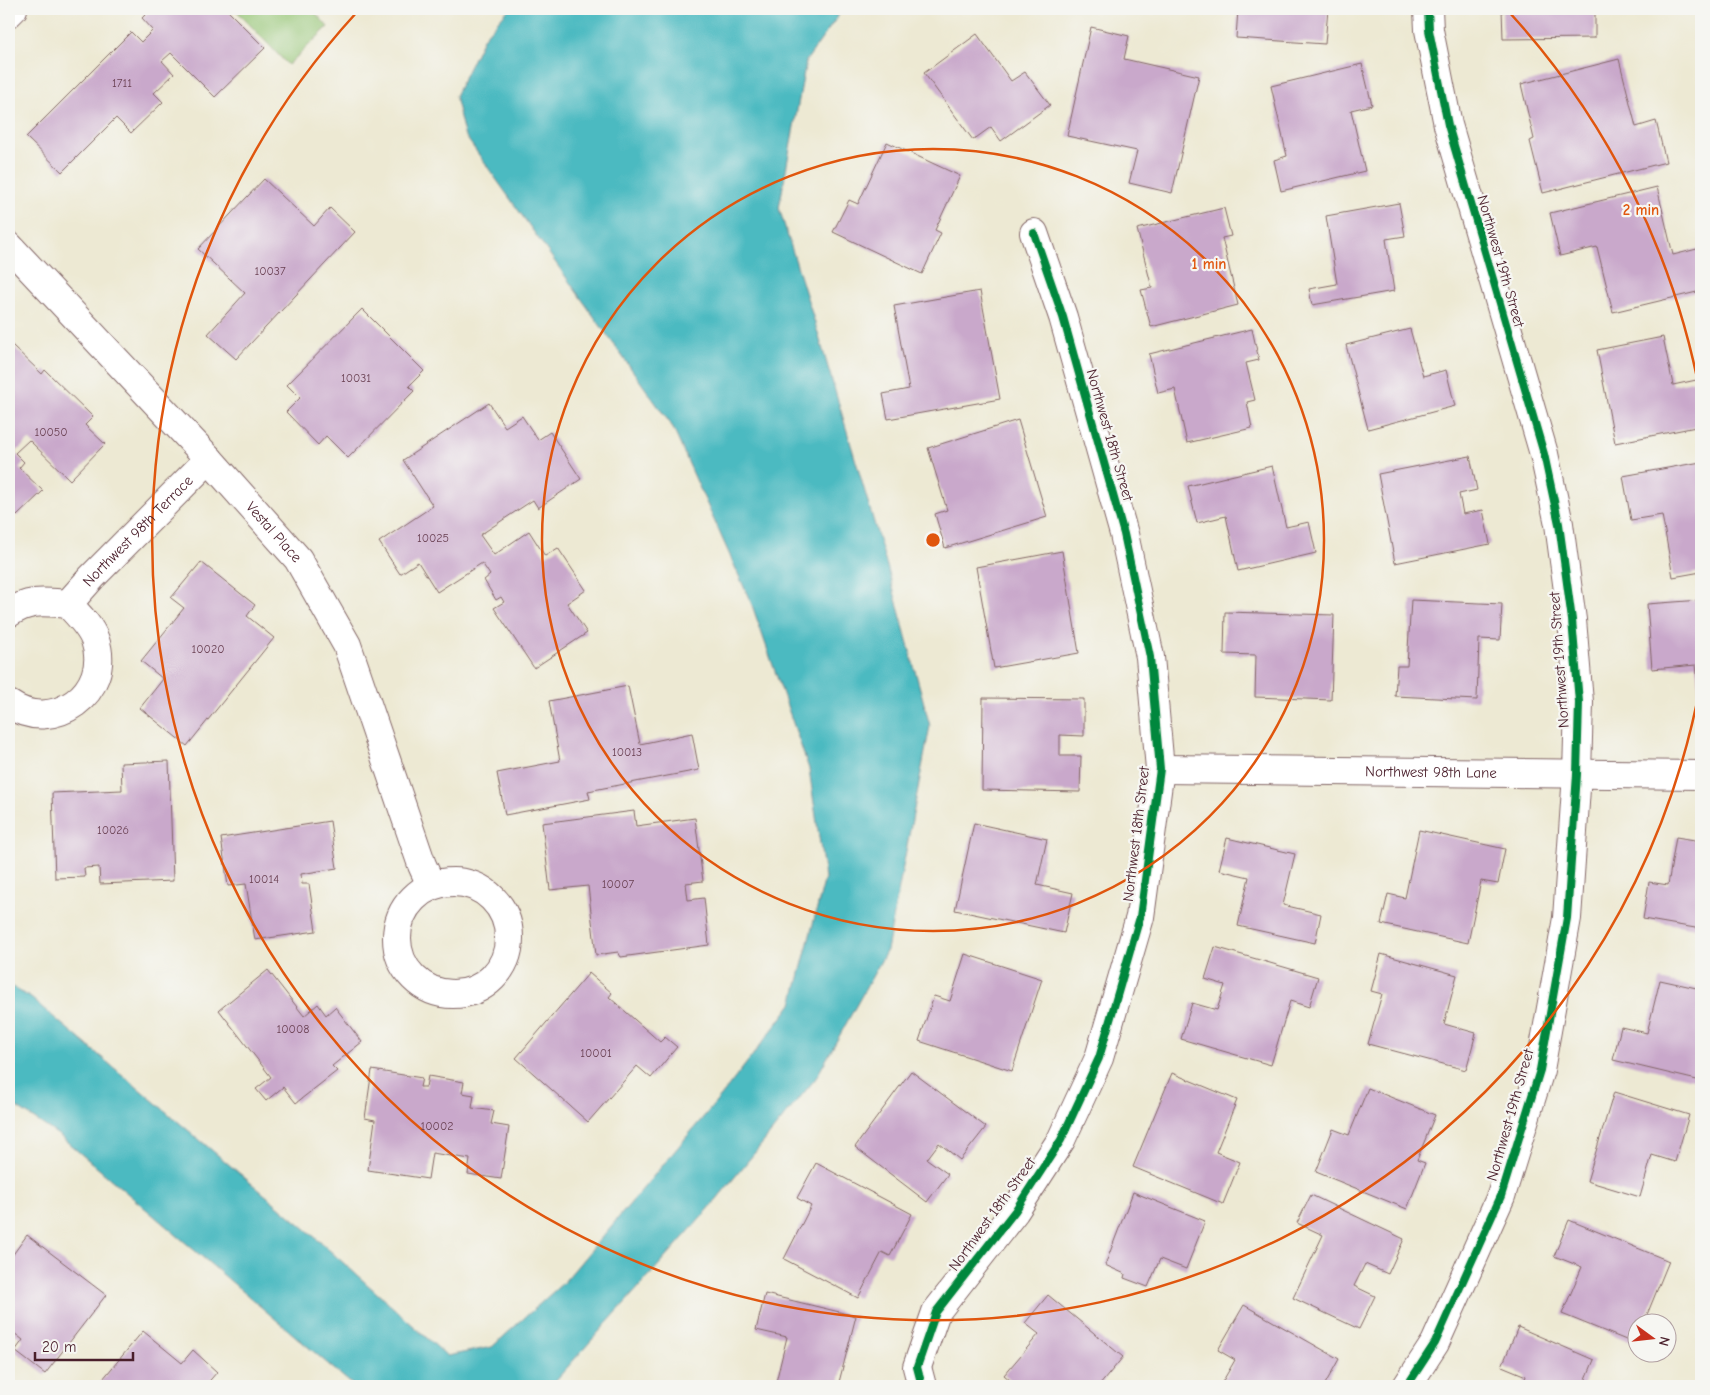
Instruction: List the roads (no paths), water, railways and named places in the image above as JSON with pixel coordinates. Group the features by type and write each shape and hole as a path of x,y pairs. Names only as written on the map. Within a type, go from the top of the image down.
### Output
{"street":[{"path":"9,13 14,9"},
{"name":"Northwest 19th Street","path":"1408,1386 1435,1343 1501,1196 1540,1070 1567,918 1577,774 1579,702 1572,620 1558,524 1544,454 1448,125 1429,30 1428,9"},
{"name":"Northwest 18th Street","path":"919,1376 936,1312 1015,1211 1056,1148 1099,1058 1140,917 1160,768 1150,657 1124,534 1063,317 1034,234"},
{"name":"Vestal Place","path":"9,246 209,459 298,559 348,645 431,885"},
{"name":"Northwest 98th Terrace","path":"68,604 92,577 209,459"},
{"path":"9,613 20,606 38,601 68,604 87,624 96,641 98,660 94,678 85,694 71,707 54,714 35,715 17,710 9,704"},
{"name":"Northwest 98th Lane","path":"1160,768 1701,775"},
{"path":"450,881 470,883 487,892 501,907 508,925 509,944 504,964 492,979 475,990 458,994 440,993 432,990 410,975 401,960 396,942 401,916 416,895 431,885 450,881"}],"water":[{"path":"509,9 843,9 806,61 779,208 889,573 930,726 887,950 816,1078 707,1211 556,1380 554,1386 354,1386 60,1136 9,1102 9,985 31,998 308,1231 447,1356 492,1347 564,1282 722,1095 792,1004 825,878 809,769 752,605 672,426 464,134 455,96 484,37"}]}
